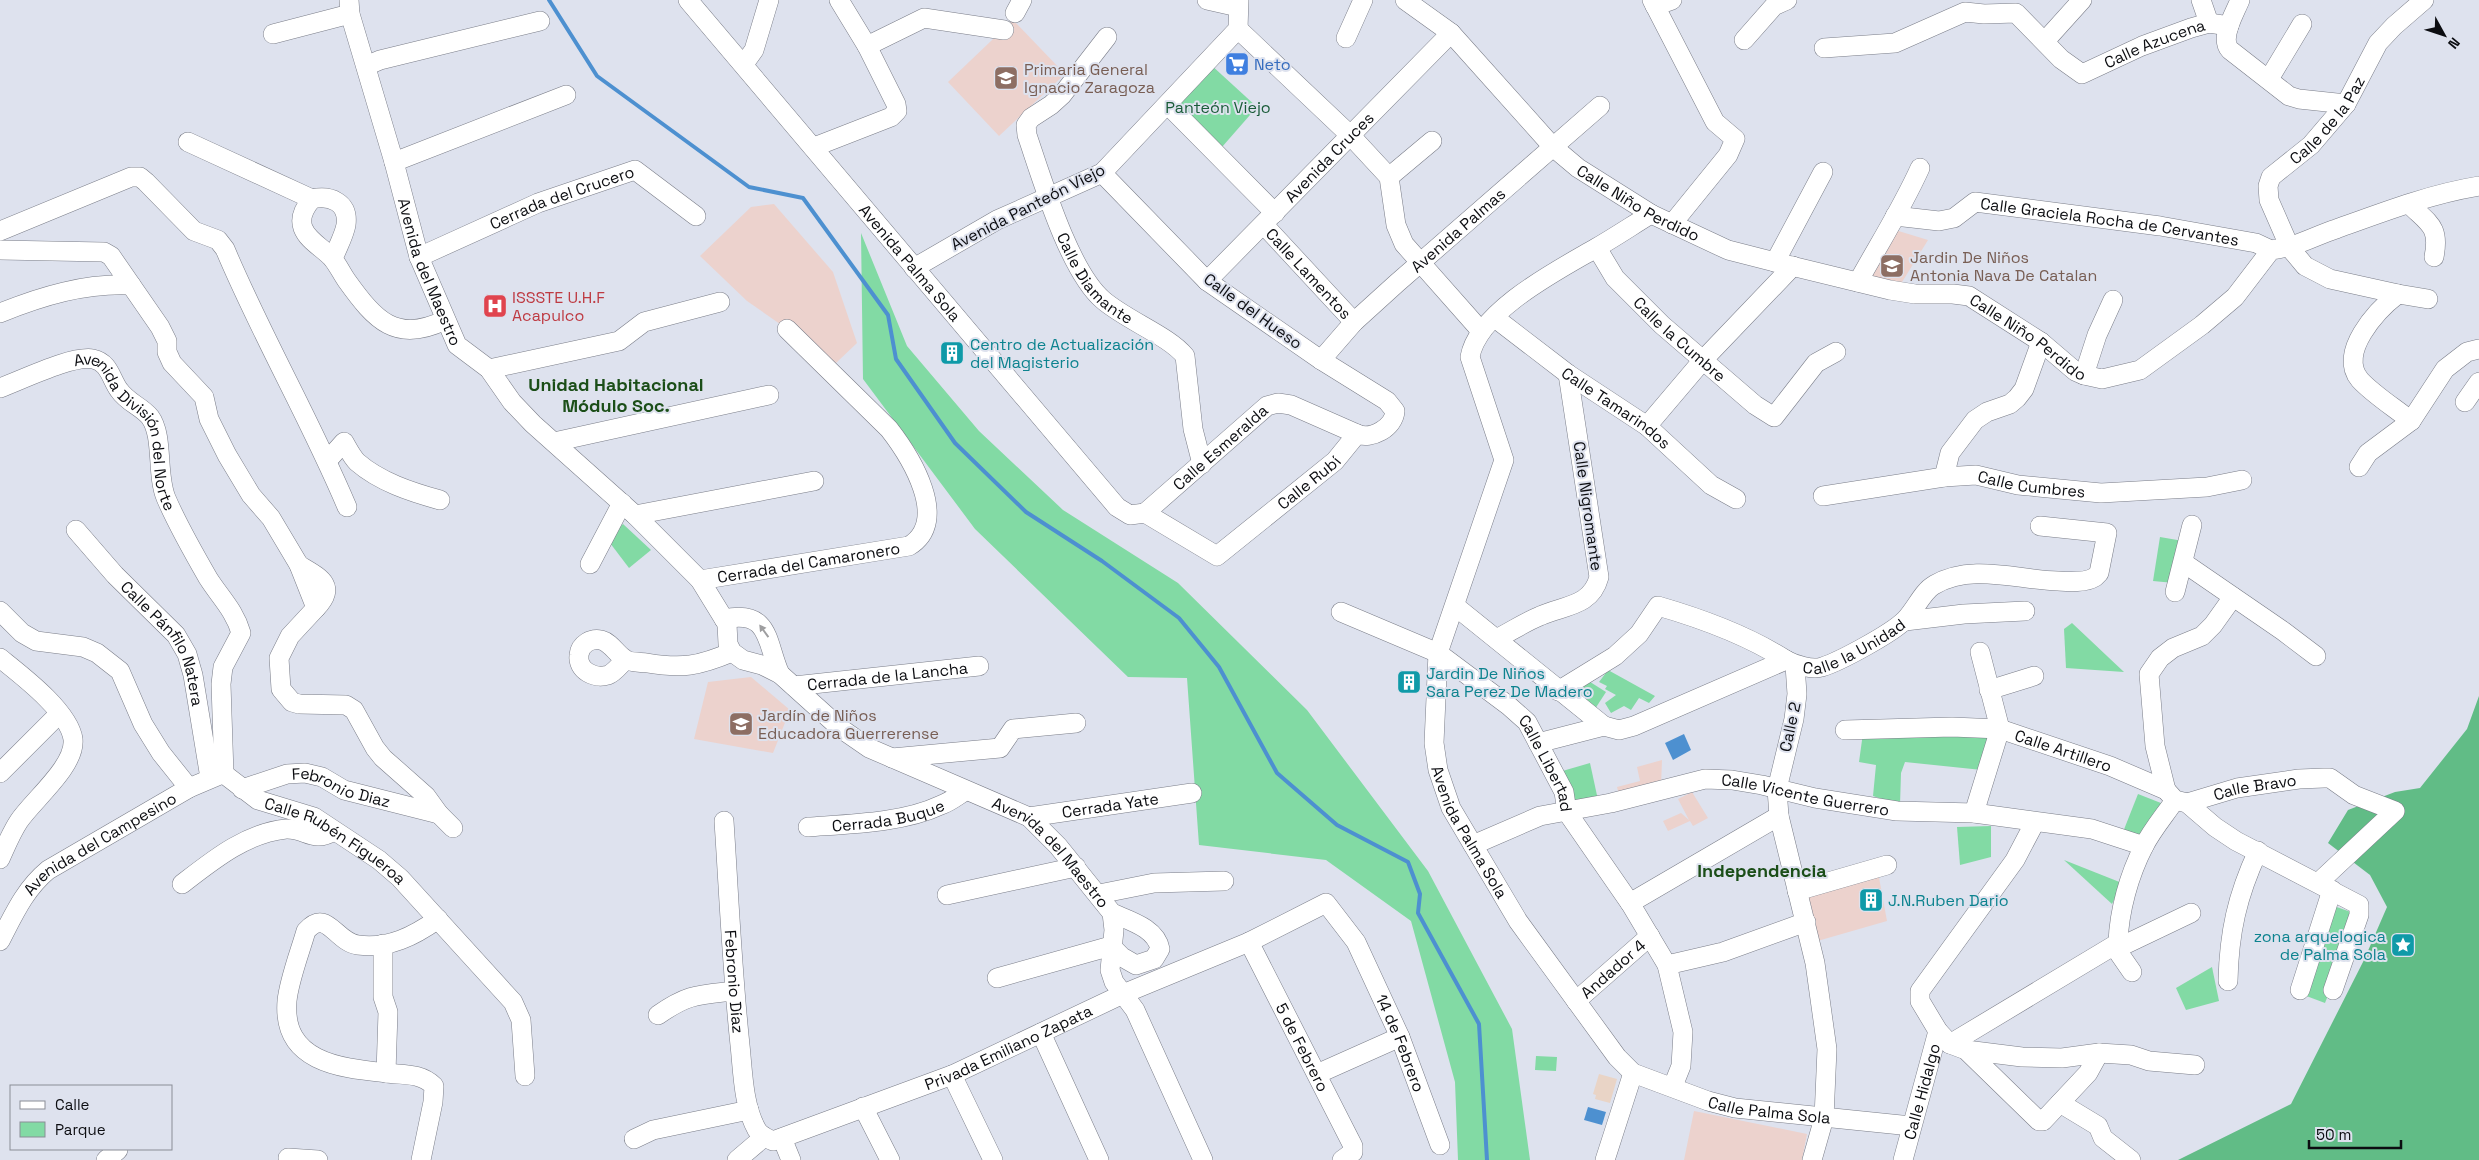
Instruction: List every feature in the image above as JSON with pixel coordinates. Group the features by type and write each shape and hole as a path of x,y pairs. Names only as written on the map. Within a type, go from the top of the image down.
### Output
{"street":[{"name":"Avenida Palma Sola","path":"688,0 1117,507 1130,515 1145,512 1217,556"},
{"path":"744,64 754,50 769,0"},
{"path":"814,147 891,117 897,111 896,104 867,46 840,0"},
{"path":"1207,0 1239,4 1238,29 1351,136 1389,177 1396,225 1404,244 1422,262 1481,331"},
{"path":"1346,38 1362,0"},
{"name":"Calle Niño Perdido","path":"1405,0 1451,33 1553,147 1578,168 1651,214 1728,250 1858,282 1916,294 1969,296 2041,342 2075,370 2084,375 2102,379 2140,370 2202,325 2235,297 2271,250"},
{"path":"1744,40 1774,6 1787,0"},
{"path":"1824,48 1895,42 1965,12 1984,14 2021,6 2045,41 2082,0"},
{"path":"2201,0 2209,23"},
{"path":"2240,0 2229,26 2226,46 2289,96 2299,99 2346,104"},
{"name":"Calle de la Paz","path":"2398,294 2330,279 2305,266 2290,248 2269,200 2268,186 2271,177 2310,144 2346,104 2378,43 2424,0"},
{"path":"1660,2 1715,122 1735,139 1728,155 1672,224"},
{"path":"273,34 349,7"},
{"name":"Avenida del Maestro","path":"349,7 394,162 419,257 457,345 489,369 512,402 533,424 629,509 700,580 727,624 728,644 732,652 743,660 762,665 787,680 840,728 870,748 1029,818 1076,867 1112,913 1114,930 1110,970 1114,982 1135,1010 1203,1160"},
{"path":"867,46 924,18 962,22 1004,30"},
{"path":"366,66 380,60 540,21"},
{"name":"Calle Azucena","path":"2045,41 2061,59 2082,74 2142,46 2209,23 2229,26"},
{"path":"2269,79 2302,24"},
{"name":"Avenida Panteón Viejo","path":"914,268 996,220 1102,173 1238,29"},
{"name":"Avenida Cruces","path":"1207,281 1451,33"},
{"name":"Calle Diamante","path":"1107,37 1062,95 1051,105 1030,118 1026,125 1027,136 1048,197 1080,270 1094,290 1128,319 1178,348 1185,356 1193,429 1202,464"},
{"path":"394,162 566,95"},
{"name":"Calle Lamentos","path":"1168,105 1270,219 1354,322"},
{"name":"Avenida Palmas","path":"1321,360 1354,322 1600,106"},
{"path":"1389,177 1432,141"},
{"path":"188,142 312,200"},
{"path":"1858,282 1905,201 1920,168"},
{"name":"Cerrada del Crucero","path":"419,257 538,203 636,170 696,216"},
{"path":"1775,262 1823,172"},
{"name":"Calle del Hueso","path":"1102,173 1207,281 1321,360 1387,401 1395,412 1391,422 1374,435 1365,438 1357,434"},
{"path":"0,231 131,176 140,178 194,231 218,240 225,249 262,331 327,461 347,507"},
{"path":"2271,250 2290,248 2334,229 2445,191 2479,186"},
{"path":"333,259 346,224 344,212 338,203 332,198 325,196 312,200 302,215 303,227 310,238 333,259 347,282 381,321 393,328 426,329 445,320"},
{"name":"Calle Graciela Rocha de Cervantes","path":"1895,216 1939,221 1954,218 1975,202 2160,226 2256,243 2271,250"},
{"path":"2409,204 2433,228 2437,240 2434,257"},
{"path":"1341,612 1438,667 1504,460 1470,357 1472,344 1481,331 1527,290 1651,214"},
{"name":"Calle la Cumbre","path":"1597,248 1615,278 1662,325 1755,405 1774,417 1816,363 1836,352"},
{"path":"0,250 104,252 111,256 160,328 167,341 167,352 172,363 204,398 209,419 227,455 251,495 271,518 299,565 321,578 327,592 324,600 283,647 279,658 281,689 292,702 298,704 346,704 354,710 375,748 383,758 426,796 438,814 453,828"},
{"path":"1647,426 1703,360 1793,266"},
{"path":"0,313 70,289 112,284 131,285"},
{"path":"2411,421 2360,380 2354,370 2353,353 2370,320 2398,294 2428,299"},
{"path":"2084,375 2097,335 2113,300"},
{"path":"489,369 619,341 644,322 720,302"},
{"name":"Calle Tamarindos","path":"1495,318 1568,374 1647,426 1711,485 1736,499"},
{"name":"Cerrada del Camaronero","path":"700,580 909,546 918,541 924,533 926,498 917,472 903,446 889,429 787,329"},
{"path":"1944,477 1950,453 1975,420 1988,412 2010,404 2018,398 2024,389 2041,342"},
{"path":"2359,467 2368,453 2411,421 2445,368 2467,352 2479,349"},
{"name":"Avenida División del Norte","path":"0,388 77,359 95,359 108,368 116,387 126,401 150,417 159,439 158,456 165,495 180,530 209,579 235,615 240,633 223,667 217,776"},
{"name":"Calle Nigromante","path":"1498,638 1540,616 1573,605 1586,598 1596,588 1599,577 1568,374"},
{"path":"2465,402 2479,382"},
{"path":"554,442 769,395"},
{"name":"Calle Esmeralda","path":"1145,512 1267,406 1278,402 1291,405 1357,434"},
{"name":"Calle Rubí","path":"1217,556 1335,460 1357,434"},
{"path":"327,461 344,442 356,461 380,478 415,493 440,500"},
{"name":"Calle Cumbres","path":"1822,496 1944,477 1976,475 2018,485 2101,493 2207,487 2242,480"},
{"path":"590,564 629,509 814,481"},
{"path":"2175,592 2184,564 2192,525"},
{"name":"Calle la Unidad","path":"1538,743 1604,726 1619,730 1634,726 1790,662 1821,667 1882,637 1905,621 1932,585 1956,575 1984,573 2039,581 2068,582 2095,577 2099,573 2106,533 2040,526"},
{"name":"Calle Pánfilo Natera","path":"76,530 115,575 176,635 193,675 217,776"},
{"path":"2184,564 2316,656"},
{"path":"2132,972 2116,945 2124,899 2144,846 2176,798 2155,746 2149,674 2160,658 2173,648 2202,636 2213,625 2233,597"},
{"path":"1456,606 1498,638 1558,691 1604,726"},
{"path":"1558,691 1615,656 1639,634 1658,606 1732,631 1767,648 1790,662"},
{"path":"1905,621 1964,614 2025,611"},
{"path":"0,612 22,633 36,641 84,647 97,653 120,671 143,724 188,788"},
{"name":"Avenida del Maestro","path":"724,619 741,615 756,622 765,630 770,639 772,656 787,680"},
{"path":"625,660 674,667 693,666 732,652"},
{"path":"1974,813 2000,729 1980,652"},
{"path":"0,658 45,695 70,731 73,741 71,753 65,765 19,821 0,859"},
{"name":"Calle 2","path":"1790,662 1797,694 1794,719 1777,790 1779,816 1816,963 1827,1049 1824,1118"},
{"name":"Cerrada de la Lancha","path":"787,680 979,666"},
{"name":"Avenida Palma Sola","path":"1438,667 1434,743 1438,770 1452,808 1518,921 1617,1057 1632,1072"},
{"name":"Calle Libertad","path":"1438,667 1509,706 1527,722 1564,792 1567,812 1630,904 1667,965 1682,1032 1681,1066 1673,1086"},
{"path":"1989,690 2034,676"},
{"path":"0,772 59,714"},
{"path":"891,758 1000,748 1013,729 1076,723"},
{"name":"Calle Artillero","path":"1845,730 1952,727 2000,729 2110,766 2176,798 2215,827 2356,903 2360,908 2333,990"},
{"name":"Febronio Diaz","path":"242,789 287,774 305,773 322,777 344,790 438,814"},
{"name":"Avenida del Campesino","path":"0,940 32,883 48,870 188,788 217,776"},
{"name":"Calle Rubén Figueroa","path":"217,776 258,800 314,817 380,860 513,1002 521,1020 525,1076"},
{"name":"Calle Bravo","path":"2176,798 2299,778 2330,778 2354,795 2395,811 2325,887"},
{"name":"Calle Vicente Guerrero","path":"1473,844 1526,820 1705,779 1732,780 1777,790 1898,811 1974,813 2092,829 2144,846"},
{"name":"Cerrada Buque","path":"808,827 865,823 918,813 941,806 965,791"},
{"name":"Cerrada Yate","path":"1029,818 1192,793"},
{"path":"1630,904 1779,816"},
{"name":"Febronio Díaz","path":"724,821 734,991 749,1110 758,1132 773,1138 792,1160"},
{"name":"Calle Hidalgo","path":"1903,1160 1911,1126 1951,1042 1920,1001 1920,990 2015,860 2035,822"},
{"path":"182,884 238,844 288,829 318,837 325,836 334,831"},
{"path":"2228,981 2229,942 2234,919 2243,882 2258,851"},
{"path":"1797,891 1888,865"},
{"path":"947,895 1076,867"},
{"path":"1099,894 1154,883 1224,881"},
{"path":"2300,990 2325,887"},
{"name":"14 de Febrero","path":"1249,942 1326,903 1356,942 1400,1037 1440,1145"},
{"path":"1951,1042 2116,945 2124,945 2191,912"},
{"path":"997,978 1111,946 1122,957 1136,965 1154,959 1160,949 1158,940 1149,931 1112,913"},
{"path":"421,1160 433,1102 434,1086 419,1076 386,1073 314,1058 302,1049 294,1037 288,1022 287,1000 306,931 313,923 320,921 327,924 346,941 358,945 400,942 414,936 438,920"},
{"path":"1667,965 1723,952 1806,922"},
{"name":"Andador 4","path":"1576,1000 1650,936"},
{"name":"Privada Emiliano Zapata","path":"773,1138 952,1076 1123,994 1249,942"},
{"name":"5 de Febrero","path":"1249,942 1353,1146 1348,1156"},
{"path":"383,944 383,997 388,1012 386,1073"},
{"path":"658,1015 680,1000 696,995 734,991"},
{"path":"1041,1033 1099,1160"},
{"path":"1317,1074 1400,1037"},
{"path":"1951,1042 2022,1057 2062,1058 2099,1053 2131,1055 2150,1061 2195,1065"},
{"path":"1951,1042 2039,1120 2044,1121 2088,1073 2099,1053"},
{"path":"1605,1160 1632,1072"},
{"name":"Calle Palma Sola","path":"1632,1072 1673,1086 1708,1101 1735,1108 1911,1126"},
{"path":"952,1076 993,1160"},
{"path":"2060,1103 2098,1126 2103,1138 2130,1160"},
{"path":"863,1108 890,1160"},
{"path":"634,1139 653,1130 749,1110"},
{"path":"1812,1160 1824,1118"},
{"path":"737,1160 773,1138"},
{"path":"288,1158 318,1160"}],"shaded area":[{"name":"Primaria General Ignacio Zaragoza","path":"1013,20 1065,74 999,136 948,82"},
{"path":"774,204 833,272 857,343 836,363 747,301 700,256 751,207"},
{"name":"Jardin De Niños Antonia Nava De Catalan","path":"1892,229 1928,240 1899,287 1866,276"},
{"name":"Jardín de Niños Educadora Guerrerense","path":"751,677 790,710 773,753 694,739 708,682"},
{"path":"1662,760 1661,786 1619,795 1617,787 1640,781 1637,767"},
{"path":"1692,792 1708,818 1693,826 1690,821 1668,831 1663,821 1681,813 1689,820 1678,799"},
{"path":"1878,872 1887,921 1814,942 1802,894"},
{"path":"1599,1074 1617,1079 1610,1103 1595,1099 1596,1095 1593,1094"},
{"path":"1694,1111 1807,1134 1802,1160 1684,1160"}],"green space":[{"name":"Panteón Viejo","path":"1210,64 1257,107 1222,147 1176,102"},
{"path":"861,233 907,346 979,431 1063,510 1178,583 1307,710 1428,871 1512,1029 1530,1160 1458,1160 1455,1082 1411,921 1326,860 1199,845 1187,678 1128,677 975,529 863,379"},
{"path":"623,524 651,550 629,568 607,539"},
{"path":"2160,537 2183,541 2174,583 2153,581"},
{"path":"2072,623 2124,672 2066,668 2064,629"},
{"path":"1608,670 1655,696 1649,703 1639,698 1631,710 1624,706 1611,713 1605,703 1616,695 1605,689 1607,686 1599,682"},
{"path":"1587,680 1606,692 1595,709 1575,696"},
{"path":"2479,696 2479,1160 2178,1160 2291,1104 2364,960 2387,907 2370,875 2328,843 2348,810 2395,792 2420,788 2467,729"},
{"path":"1994,732 1982,770 1905,762 1901,773 1900,805 1873,796 1876,765 1859,762 1863,733"},
{"path":"1590,763 1598,800 1576,805 1559,772"},
{"path":"2138,794 2166,805 2144,843 2121,837"},
{"path":"1991,826 1991,857 1960,865 1957,827"},
{"path":"2064,860 2122,883 2112,904"},
{"path":"2334,906 2359,915 2325,1003 2301,994"},
{"path":"2212,967 2219,1001 2186,1010 2176,988"},
{"path":"1536,1056 1557,1057 1556,1071 1535,1070"}],"water":[{"path":"1684,734 1691,750 1673,760 1665,743"},
{"path":"1588,1107 1606,1112 1602,1125 1584,1120"}],"waterway":[{"path":"549,0 597,76 749,187 803,198 888,315 896,359 955,443 1026,512 1102,561 1179,618 1219,667 1277,773 1337,825 1408,862 1420,894 1418,913 1479,1024 1487,1160"}],"place":[{"name":"Neto","path":"1237,64"},
{"name":"Primaria General Ignacio Zaragoza","path":"1006,78"},
{"name":"Jardin De Niños Antonia Nava De Catalan","path":"1892,266"},
{"name":"ISSSTE U.H.F Acapulco","path":"495,306"},
{"name":"Centro de Actualización del Magisterio","path":"952,353"},
{"name":"Jardin De Niños Sara Perez De Madero","path":"1409,682"},
{"name":"Jardín de Niños Educadora Guerrerense","path":"741,724"},
{"name":"J.N.Ruben Dario","path":"1871,900"},
{"name":"zona arquelogica de Palma Sola","path":"2403,945"}],"district":[{"name":"Unidad Habitacional Módulo Soc.","path":"616,394"},
{"name":"Independencia","path":"1762,870"}]}
